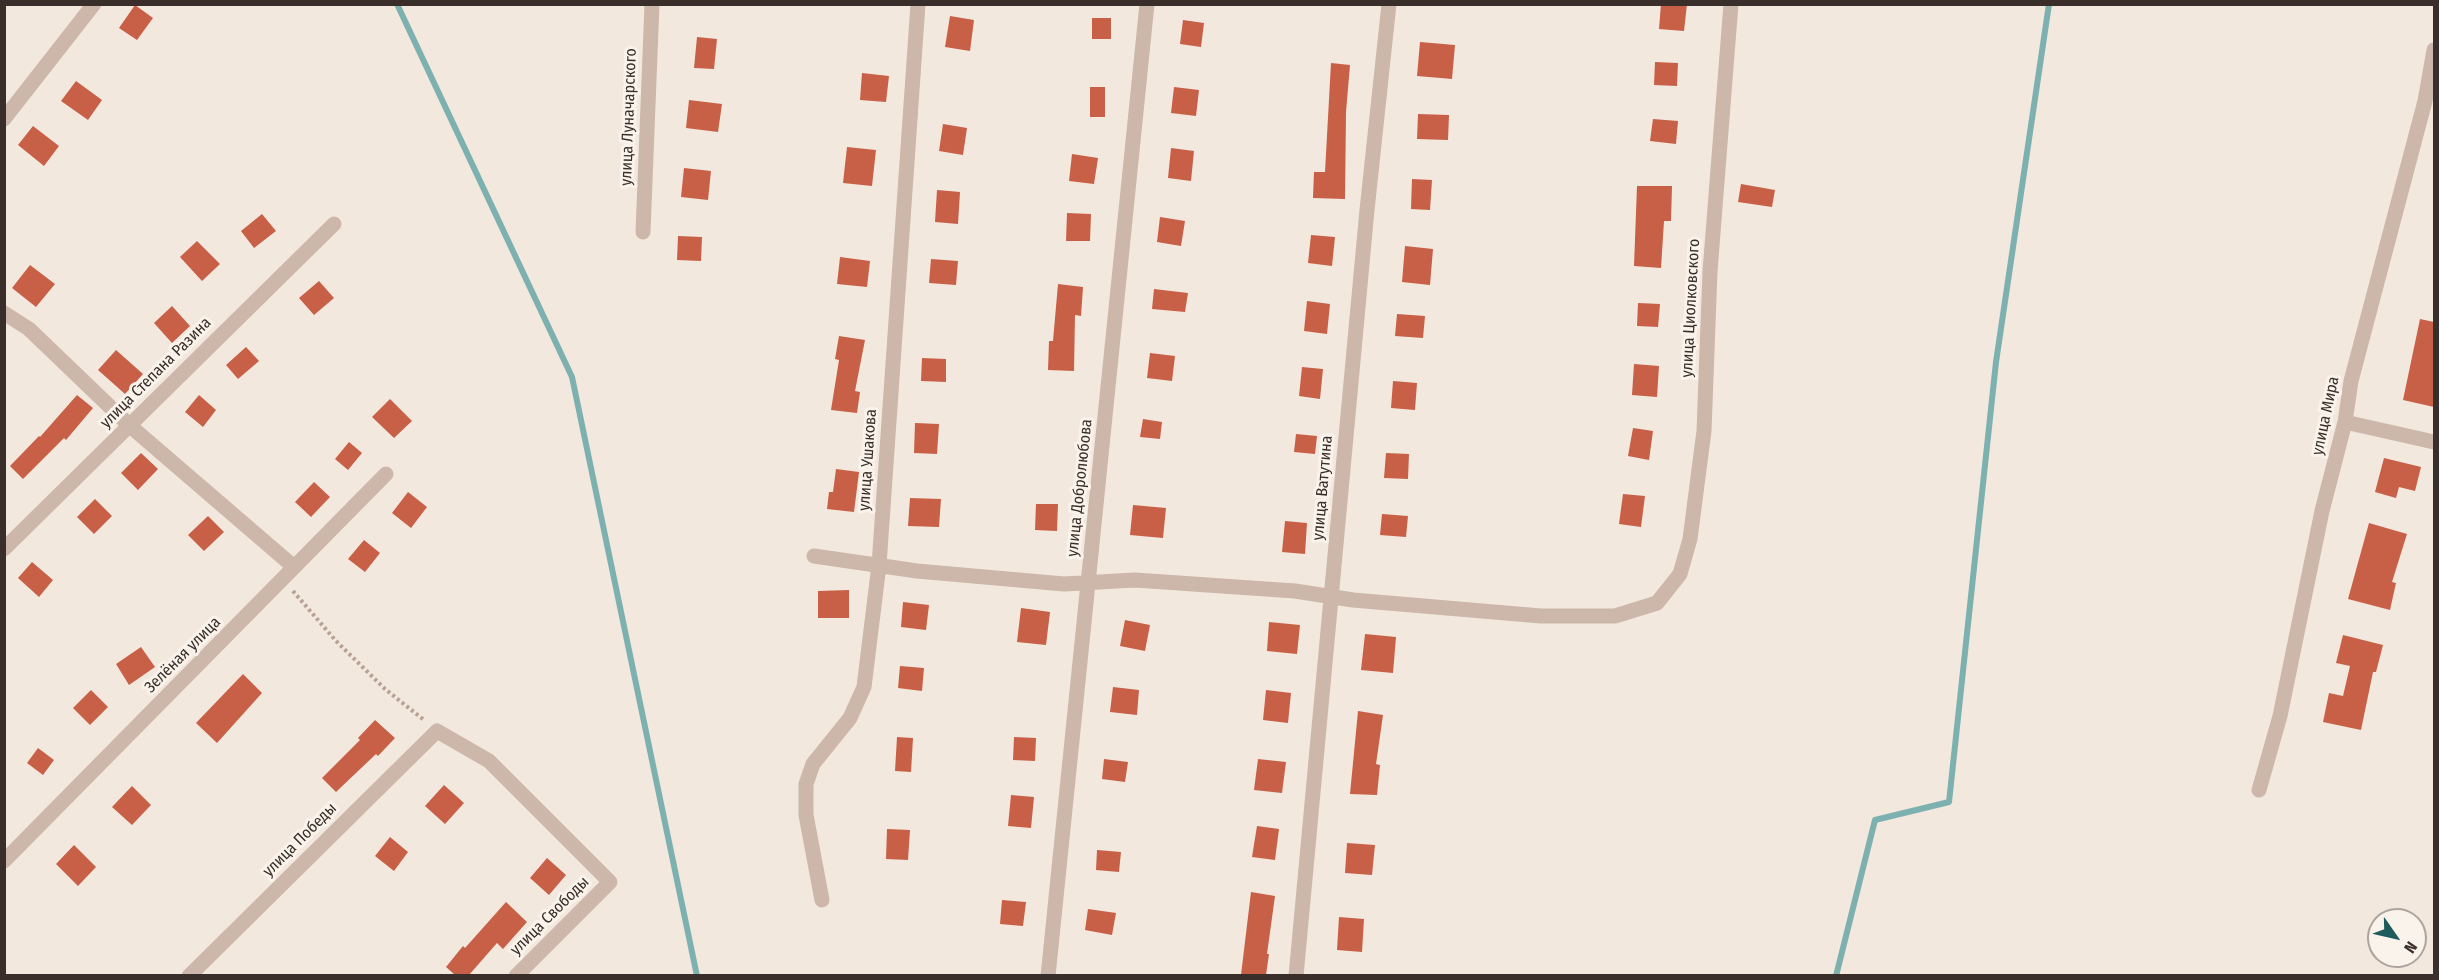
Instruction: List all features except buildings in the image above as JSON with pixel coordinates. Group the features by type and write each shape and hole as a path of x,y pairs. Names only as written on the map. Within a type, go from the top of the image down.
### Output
{"street":[{"path":"4,119 94,4"},
{"name":"улица Луначарского","path":"643,232 648,59 652,4"},
{"name":"улица Ушакова","path":"822,900 806,815 806,784 813,764 850,718 864,687 879,564 918,4"},
{"name":"улица Добролюбова","path":"1048,975 1147,4"},
{"name":"улица Ватутина","path":"1296,975 1389,4"},
{"name":"улица Циолковского","path":"1331,598 1541,616 1615,615 1657,603 1680,574 1690,539 1704,431 1710,271 1731,4"},
{"name":"улица Мира","path":"2259,790 2280,716 2322,511 2344,422 2350,381 2430,102 2434,50"},
{"name":"улица Степана Разина","path":"4,549 334,224"},
{"path":"4,313 29,329 129,425 294,567"},
{"path":"2344,422 2434,442"},
{"name":"Зелёная улица","path":"4,861 386,474"},
{"path":"814,556 917,571 1064,584 1135,580 1296,591 1331,598"},
{"name":"улица Свободы","path":"437,731 489,761 610,882 516,975"},
{"name":"улица Победы","path":"189,975 437,731"}],"path":[{"path":"283,579 336,641 385,689 437,731"}],"waterway":[{"path":"397,4 572,377 697,976"},
{"path":"1836,976 1875,820 1949,802 1996,362 2049,4"}]}
